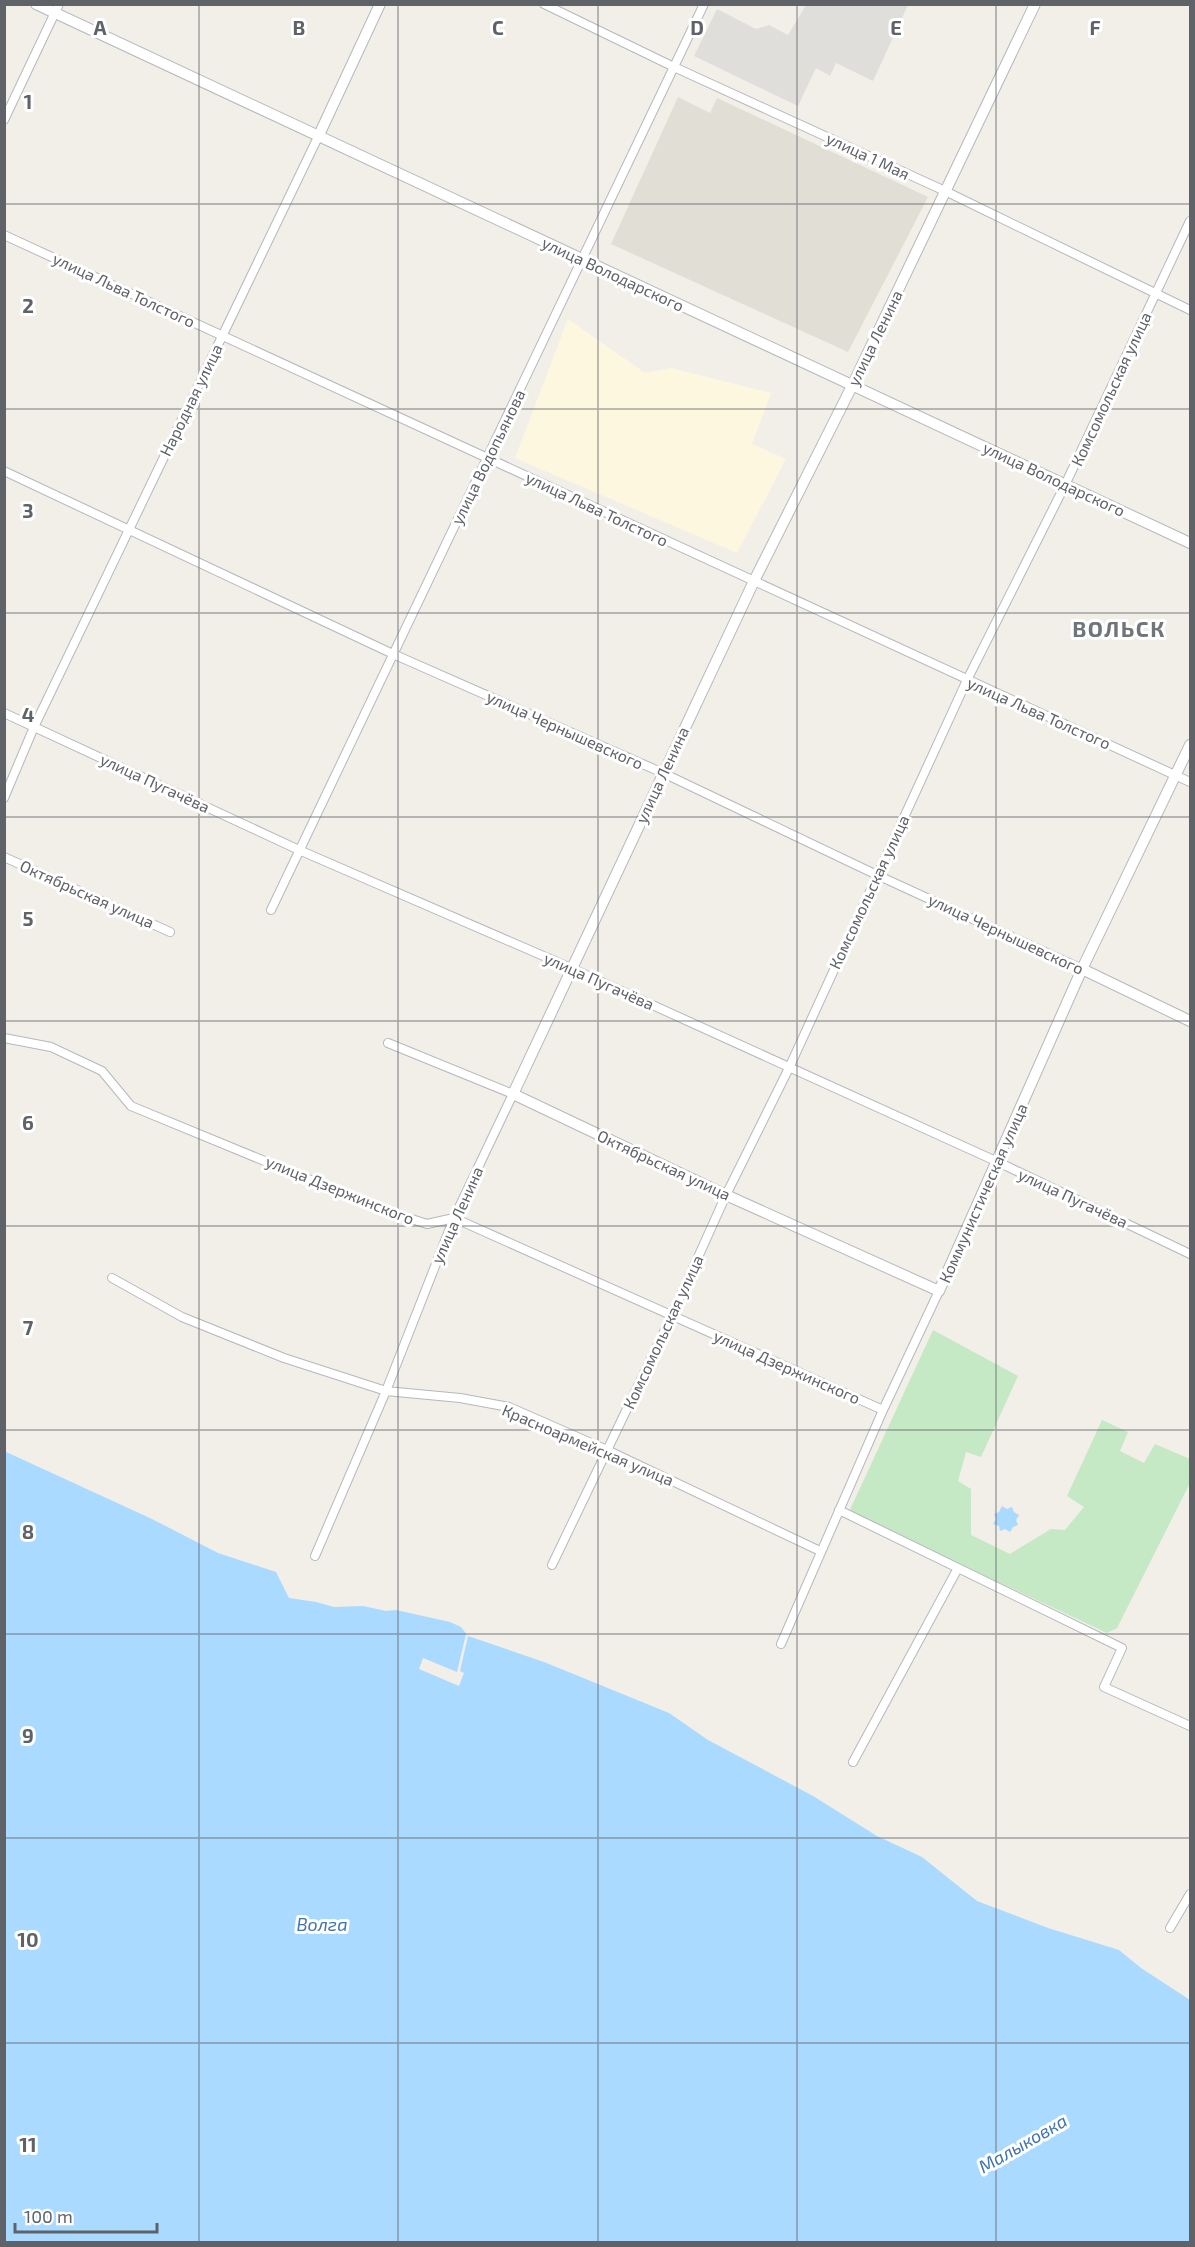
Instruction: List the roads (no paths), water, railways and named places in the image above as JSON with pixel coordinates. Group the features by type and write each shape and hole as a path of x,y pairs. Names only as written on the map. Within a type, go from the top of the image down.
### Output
{"street":[{"name":"улица Володарского","path":"36,4 57,9 583,260 1191,543"},
{"name":"Народная улица","path":"4,798 34,727 380,4"},
{"name":"улица 1 Мая","path":"544,4 674,67 945,191 1191,310"},
{"name":"улица Водопьянова","path":"272,910 298,850 488,459 704,4"},
{"name":"улица Ленина","path":"315,1556 386,1391 454,1218 754,581 853,384 1035,4"},
{"path":"4,120 57,9"},
{"name":"Комсомольская улица","path":"552,1565 672,1315 726,1195 789,1068 967,680 1065,485 1191,221"},
{"name":"улица Льва Толстого","path":"4,235 1191,782"},
{"name":"улица Чернышевского","path":"4,471 393,654 663,773 1191,1021"},
{"name":"улица Пугачёва","path":"4,713 298,850 572,968 998,1162 1191,1254"},
{"name":"Коммунистическая улица","path":"781,1644 820,1551 998,1162 1082,969 1191,745"},
{"name":"Октябрьская улица","path":"4,857 170,932"},
{"name":"улица Дзержинского","path":"4,1038 51,1047 102,1071 130,1106 381,1209 427,1224 454,1218 883,1410"},
{"name":"Октябрьская улица","path":"388,1043 513,1094 726,1195 939,1291"},
{"name":"Красноармейская улица","path":"112,1278 192,1321 284,1358 386,1391 460,1398 509,1407 607,1450 820,1551"},
{"path":"839,1510 1122,1648 1104,1687 1191,1726"},
{"path":"853,1762 958,1568"},
{"path":"1170,1928 1191,1894"}],"water":[{"name":"Волга","path":"4,1451 152,1519 218,1553 276,1572 289,1598 334,1607 363,1606 386,1611 396,1610 450,1622 461,1627 468,1636 544,1662 669,1713 708,1740 813,1796 877,1836 922,1857 977,1901 1048,1928 1119,1950 1141,1968 1190,2000 1190,2242 5,2242"},
{"path":"1002,1506 1007,1509 1012,1507 1019,1515 1016,1520 1018,1525 1010,1532 1005,1529 1000,1531 999,1526 993,1524 996,1519 994,1514 999,1512"}],"district":[{"name":"ВОЛЬСК","path":"1119,629"}],"water label":[{"name":"Малыковка","path":"1023,2144"}]}
